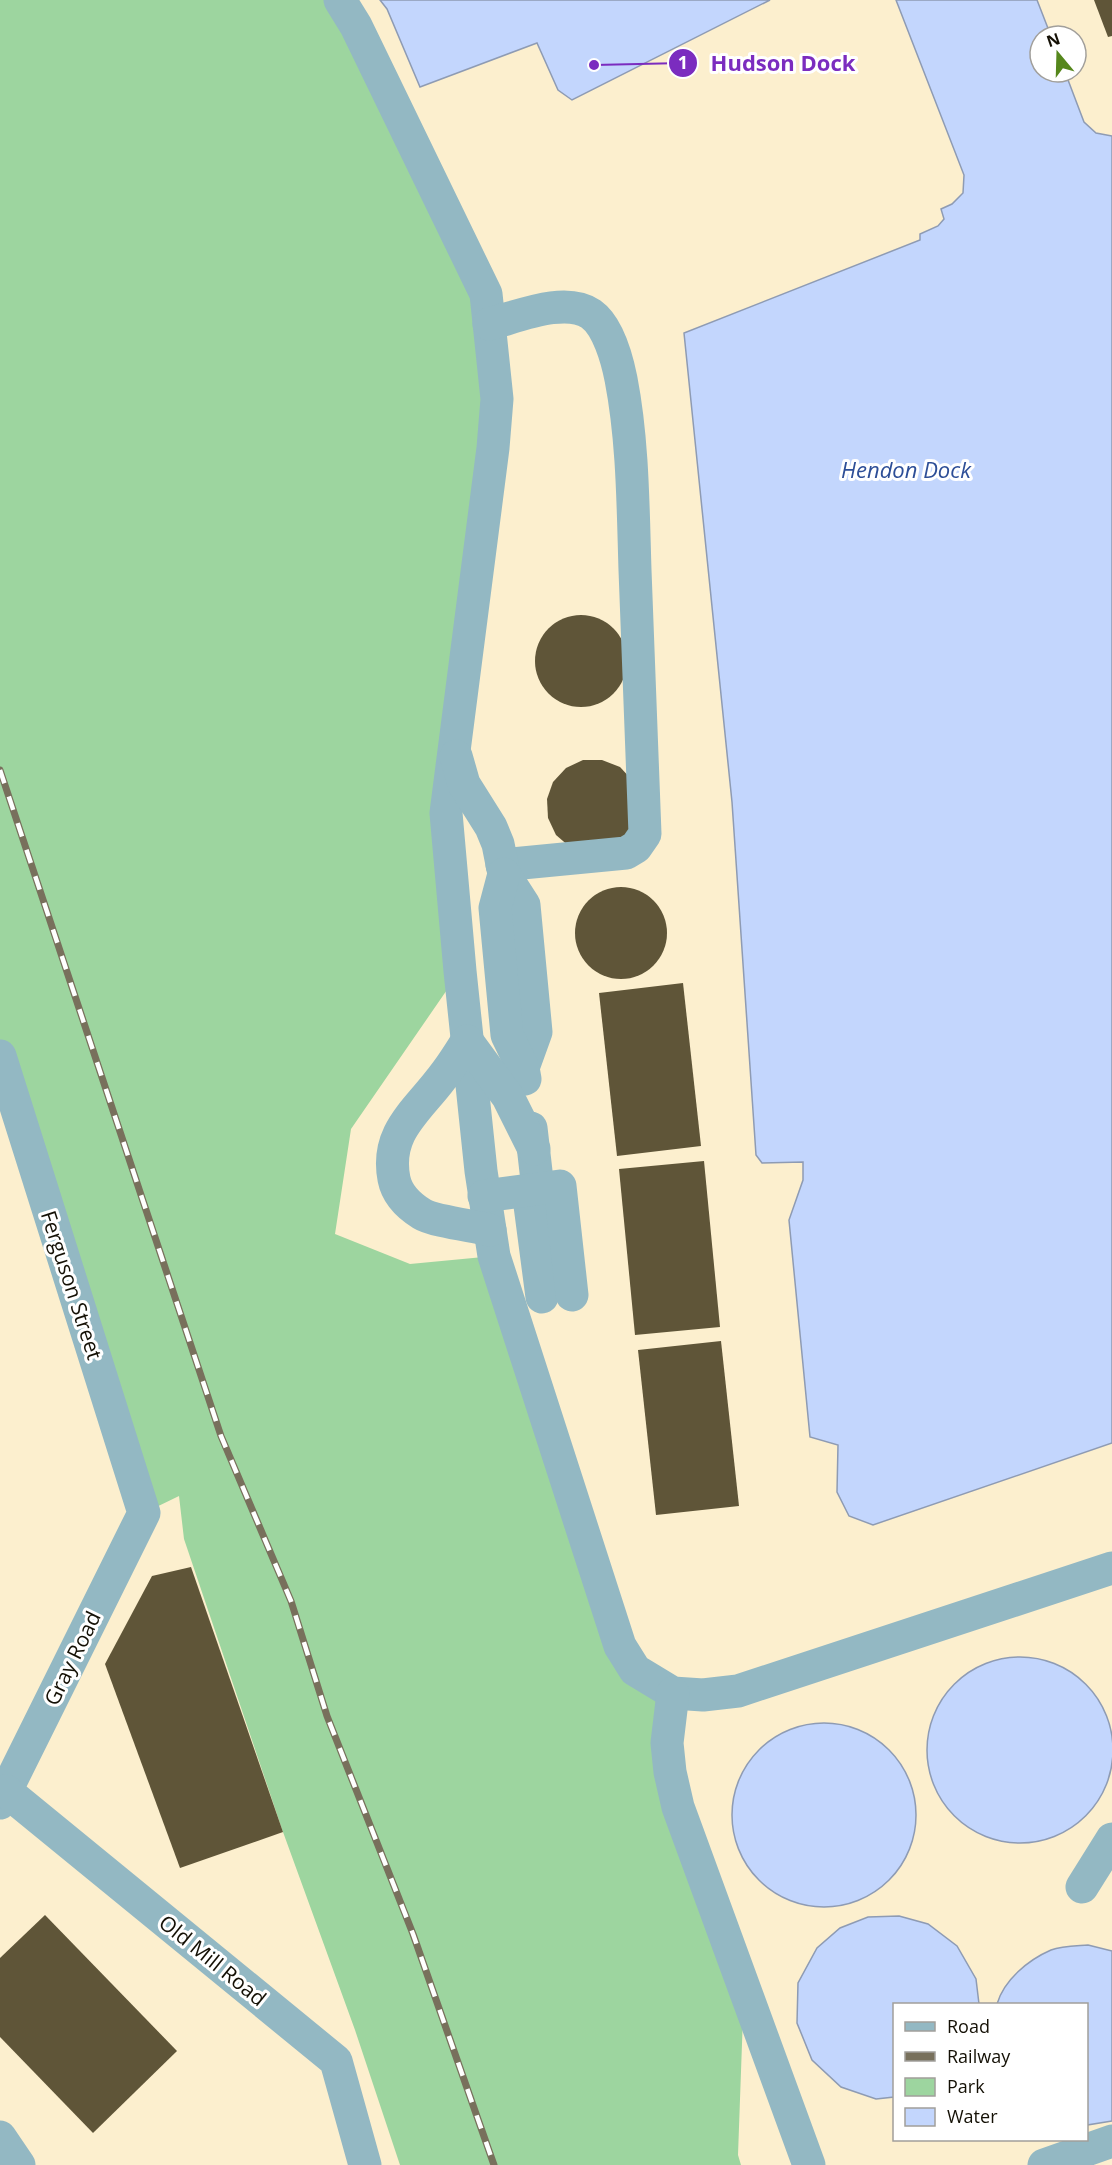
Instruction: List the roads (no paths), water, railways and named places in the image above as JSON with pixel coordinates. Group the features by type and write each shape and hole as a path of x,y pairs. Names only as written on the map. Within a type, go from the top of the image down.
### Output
{"lane":[{"path":"340,0 356,26 486,294 497,399 446,813 467,1041 484,1196 494,1256 620,1646 635,1670 673,1693 703,1695 738,1692 1112,1568"},
{"path":"489,324 563,306 591,314 612,344 621,378 633,493 645,834 636,847 626,853 503,870"},
{"path":"454,749 464,784 491,827 498,844 503,870 495,908 507,1035 523,1068 534,1149 533,1189 557,1296"},
{"path":"467,1041 508,1097 534,1149"},
{"path":"467,1041 441,1080 402,1127 393,1147 391,1163 396,1185 407,1202 424,1215 490,1230"},
{"name":"Ferguson Street","path":"0,1056 144,1513"},
{"path":"484,1196 533,1189"},
{"name":"Gray Road","path":"3,1797 144,1513"},
{"path":"673,1693 667,1743 670,1772 678,1807 809,2165"},
{"name":"Old Mill Road","path":"3,1797 336,2061 365,2165"},
{"path":"1082,1887 1112,1839"},
{"path":"1044,2165 1112,2141"}],"water":[{"path":"380,0 770,0 572,100 558,90 537,43 420,87 387,9"},
{"name":"Hendon Dock","path":"896,0 1037,0 1046,24 1028,24 1028,84 1070,84 1084,122 1096,133 1112,136 1112,1443 873,1525 849,1516 837,1492 838,1445 810,1437 789,1220 803,1180 803,1162 762,1163 756,1155 732,802 684,333 920,240 920,234 938,226 944,219 941,209 952,204 963,193 964,175"},
{"path":"1020,1657 1055,1664 1086,1684 1106,1715 1113,1750 1106,1785 1086,1816 1055,1836 1020,1843 985,1836 954,1816 934,1785 927,1750 934,1715 954,1684 985,1664"},
{"path":"824,1723 859,1730 889,1750 909,1780 916,1815 909,1850 889,1880 859,1900 824,1907 789,1900 759,1880 739,1850 732,1815 739,1780 759,1750 789,1730"},
{"path":"899,1916 928,1924 957,1946 976,1979 979,2003 893,2003 893,2097 876,2099 841,2087 812,2060 797,2023 798,1983 817,1948 840,1928 868,1917"},
{"path":"1088,1945 1112,1951 1112,2121 1088,2125 1088,2003 997,2003 1011,1979 1026,1965 1051,1950"}],"railway":[{"path":"0,770 221,1436 291,1601 327,1716 413,1934 494,2165"}],"place":[{"name":"Hudson Dock","path":"594,65"}]}
